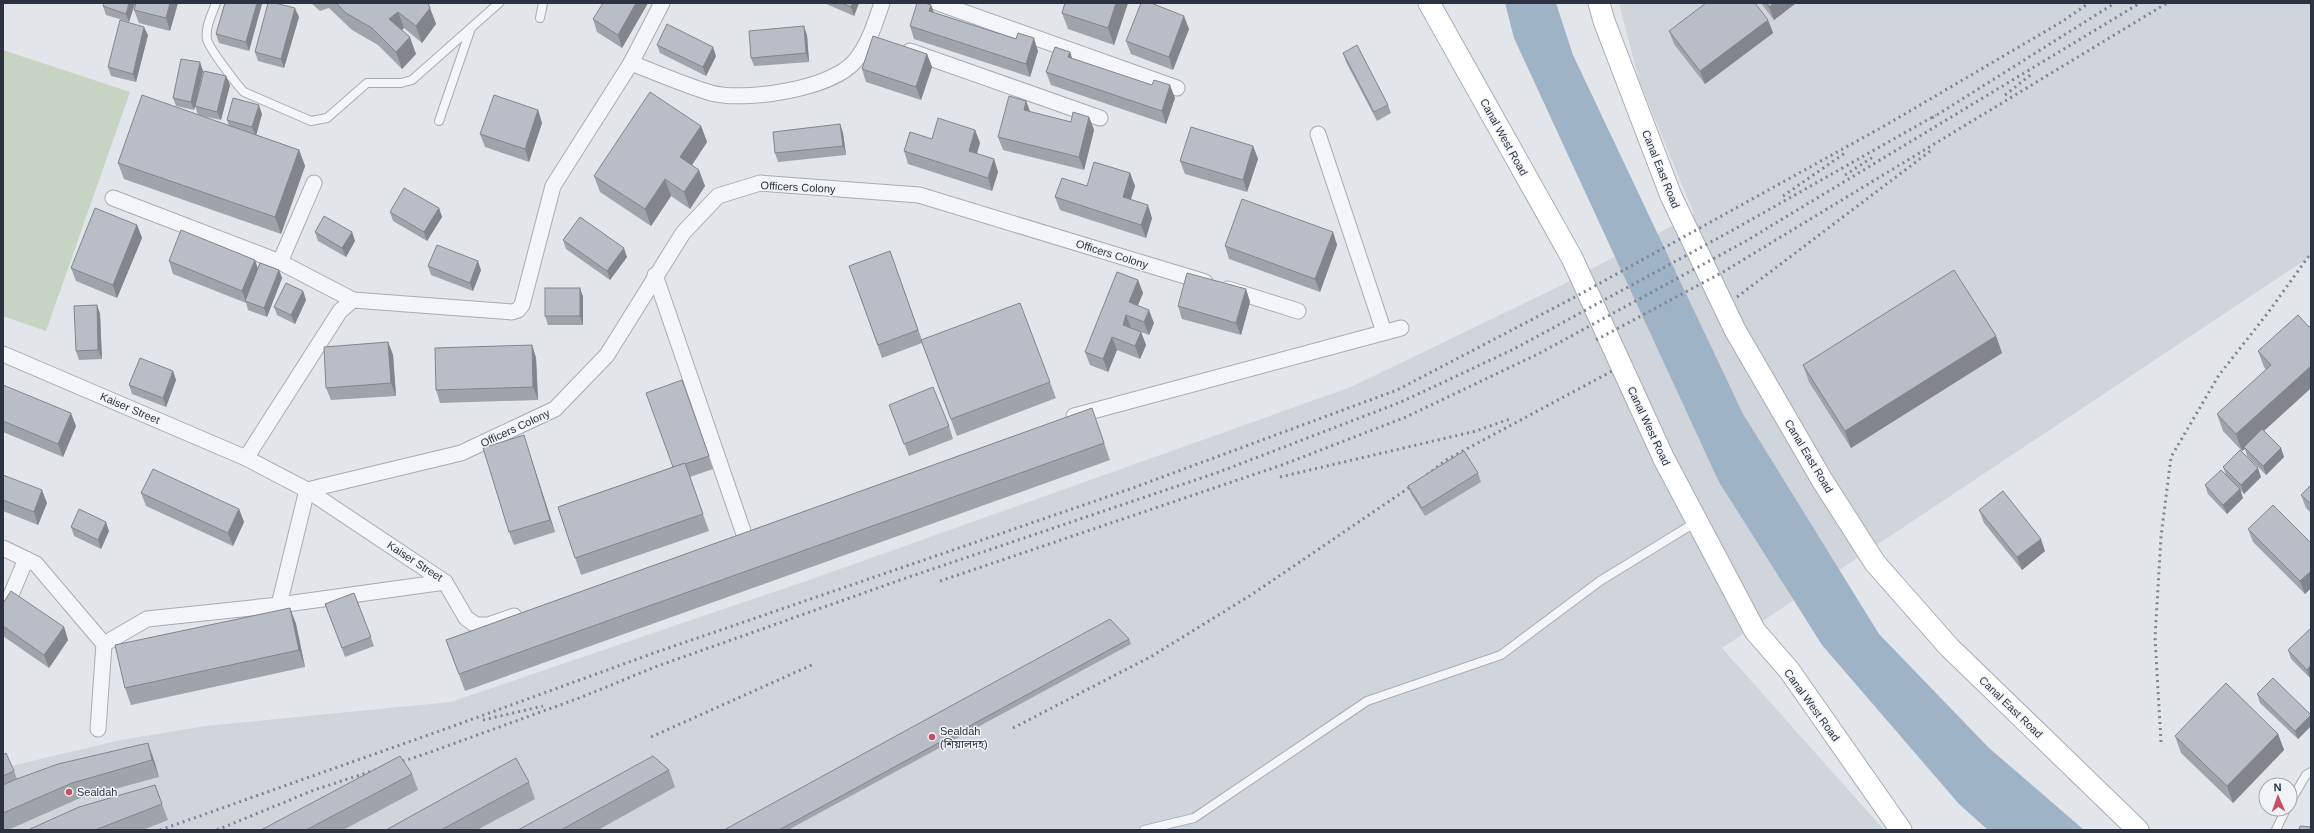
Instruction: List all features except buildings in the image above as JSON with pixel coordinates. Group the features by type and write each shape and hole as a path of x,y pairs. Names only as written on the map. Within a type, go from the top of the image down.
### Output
{"main road":[{"name":"Canal West Road","path":"1429,3 1572,258 1664,458 1755,631 1789,670 1901,830"},
{"name":"Canal East Road","path":"1599,3 1604,21 1671,196 1735,330 1822,480 1875,563 1949,647 2138,830"}],"street":[{"path":"113,198 280,262 353,300 512,312 518,310 522,305 552,186 631,63 662,3"},
{"path":"631,63 712,93 738,96 760,95 824,82 855,62 870,38 882,3"},
{"path":"938,3 1177,88"},
{"path":"870,38 1100,118"},
{"path":"1318,134 1384,332"},
{"path":"280,262 314,183"},
{"name":"Officers Colony","path":"307,490 461,453 555,409 607,355 655,275 683,233 718,196 760,183 919,195 1298,311"},
{"path":"655,275 744,536"},
{"path":"246,458 340,311 353,300"},
{"path":"1060,421 1075,415 1401,328"},
{"name":"Kaiser Street","path":"3,354 246,458 307,490 446,582 466,618 476,625 488,625 526,612"},
{"path":"279,605 307,490"},
{"path":"729,542 760,531"},
{"path":"3,548 36,564 104,644 98,729"},
{"path":"3,614 26,559"},
{"path":"104,644 147,619 279,605 446,582"}],"lane":[{"path":"216,3 207,28 207,40 236,85 244,92 311,121 327,118 367,83 401,83 412,80 499,3"},
{"path":"540,18 543,3"},
{"path":"439,121 471,28"},
{"path":"1144,830 1194,818 1367,700 1501,655 1600,581 1697,522"},
{"path":"2298,788 2306,775 2311,772"},
{"path":"2276,830 2282,817"}],"shaded area":[{"path":"1619,3 2311,3 2311,256 1722,648 1884,830 3,830 3,770 11,766 121,740 205,726 451,702 815,578 1351,387 1562,285 1694,214 1639,80"}],"green space":[{"path":"3,50 130,92 46,331 3,316"}],"water":[{"path":"1505,3 1556,3 1573,55 1743,414 1879,634 1989,748 2084,830 1988,830 1959,804 1822,645 1719,482 1514,38"}],"railway":[{"path":"160,830 651,654 1130,489 1397,390 1575,297 1886,125 2063,21 2089,3"},
{"path":"1932,118 2115,3"},
{"path":"940,581 1282,465 1406,417 1540,353 1746,241 2140,3"},
{"path":"1596,340 1723,272 2167,3"},
{"path":"2005,95 2033,73"},
{"path":"217,830 314,790 425,754 582,697 655,667 903,579 1219,472 1401,402 1514,349 1733,230 1936,115"},
{"path":"1737,297 1933,149"},
{"path":"1783,196 1845,153"},
{"path":"1845,175 1873,157"},
{"path":"2161,742 2155,638 2161,537 2171,457 2219,375 2267,314 2311,253"},
{"path":"1013,728 1152,656 1251,595 1419,481 1446,460 1614,370"},
{"path":"1280,477 1476,431 1510,419"},
{"path":"651,737 814,664"},
{"path":"483,720 543,706"}],"place":[{"name":"Sealdah (শিয়ালদহ)","path":"932,737"},
{"name":"Sealdah","path":"69,792"}]}
